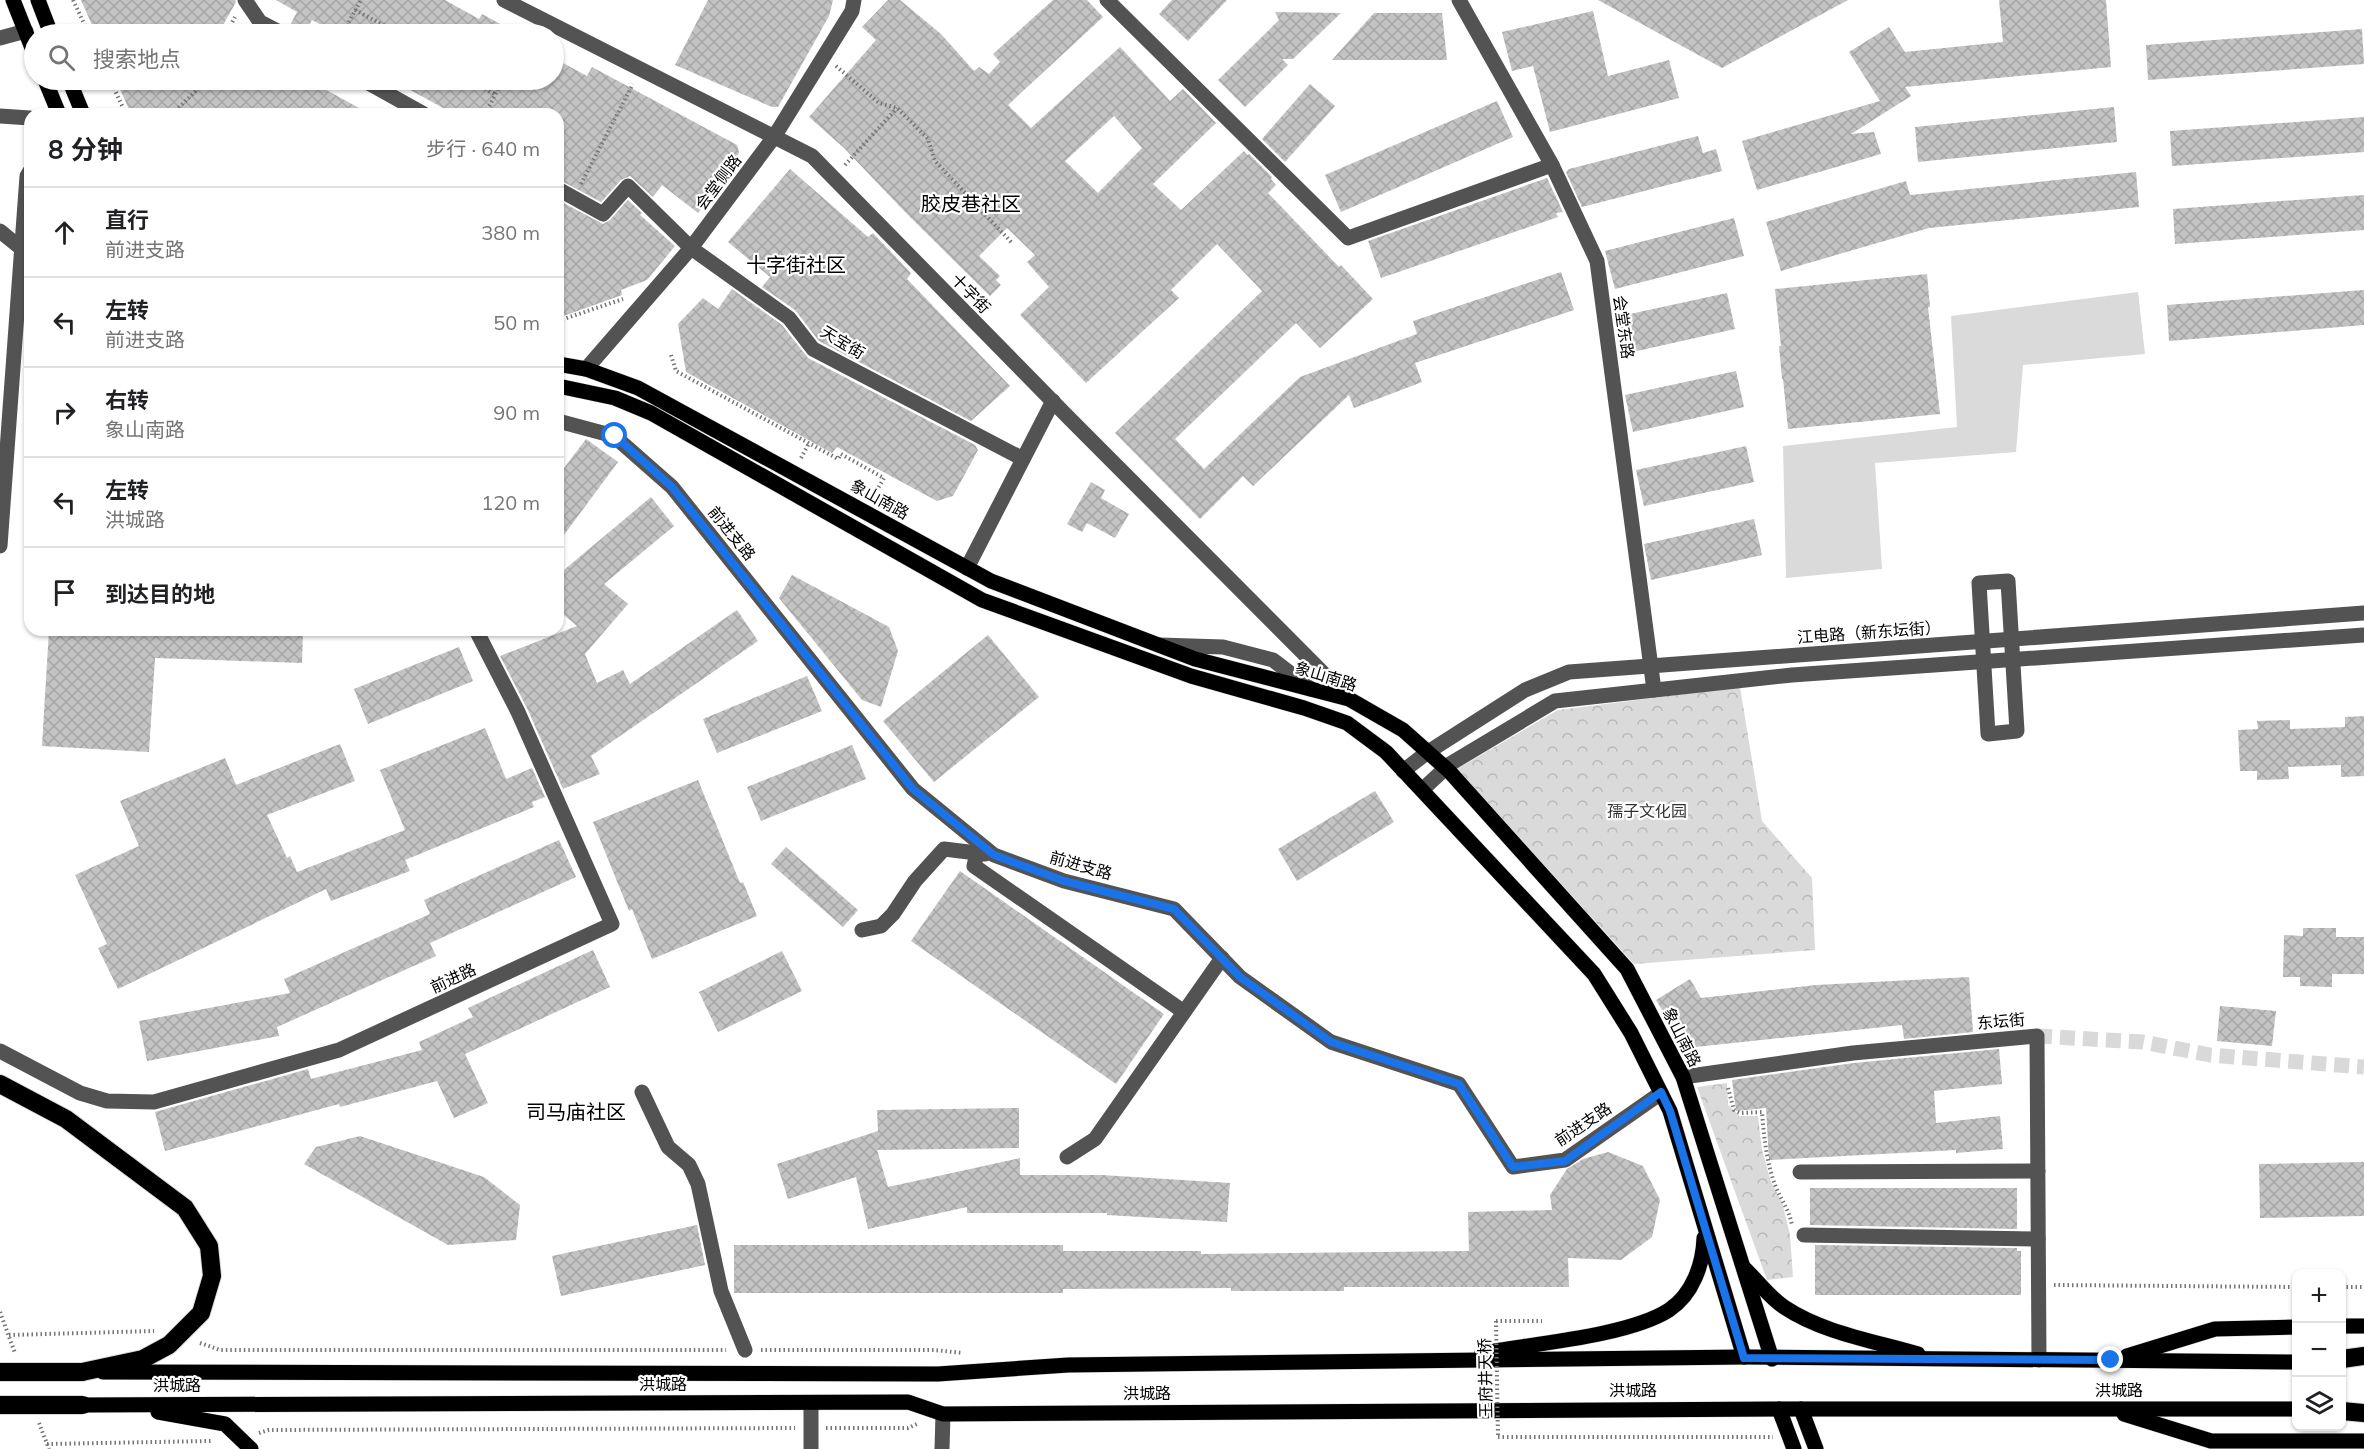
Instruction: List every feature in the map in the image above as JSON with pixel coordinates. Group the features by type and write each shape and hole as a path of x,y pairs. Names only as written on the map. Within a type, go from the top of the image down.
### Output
{"highway":[{"path":"0,1084 66,1119 185,1208 209,1246 212,1276 201,1313 170,1345 143,1359 82,1372"},
{"path":"2346,1360 2364,1356"},
{"name":"洪城路","path":"0,1372 82,1372"},
{"name":"洪城路","path":"0,1406 84,1405"},
{"path":"2346,1410 2364,1413"}],"main road":[{"path":"13,0 24,26"},
{"path":"38,0 47,24"},
{"path":"49,90 57,108"},
{"path":"72,90 78,108"},
{"name":"象山南路","path":"564,365 586,369 638,388 991,581 1195,659 1349,699 1403,730 1446,768 1627,969 1683,1077 1772,1359"},
{"path":"564,387 615,398 651,413 982,600 1191,676 1304,708 1347,723 1386,752 1594,974 1631,1033 1670,1111 1744,1358"},
{"path":"1433,1361 1598,1333 1639,1323 1670,1309 1688,1290 1697,1275 1703,1259 1705,1226"},
{"path":"1742,1266 1783,1306 1809,1320 1935,1359"},
{"path":"2346,1326 2364,1326"},
{"path":"2111,1360 2215,1329 2292,1327"},
{"name":"洪城路","path":"82,1372 938,1374 1068,1365 1744,1358 2292,1362"},
{"path":"2346,1362 2364,1364"},
{"name":"洪城路","path":"84,1405 908,1402 943,1414 1779,1409 2292,1409"},
{"path":"84,1405 171,1414 225,1424 251,1449"},
{"path":"2346,1408 2364,1406"},
{"path":"1779,1409 1792,1443"},
{"path":"1801,1409 1816,1449"},
{"path":"2110,1409 2211,1441 2300,1445 2364,1441"}],"street":[{"path":"245,0 264,24"},
{"name":"十字街","path":"504,0 551,24"},
{"name":"会堂侧路","path":"586,369 691,248 774,137 852,11 854,0"},
{"path":"1107,0 1348,238 1552,165"},
{"name":"会堂东路","path":"1459,0 1552,165 1597,261 1654,690"},
{"name":"十字街","path":"564,31 812,156 1349,699"},
{"path":"0,38 24,32"},
{"path":"381,90 413,108"},
{"path":"0,116 24,118"},
{"name":"天宝街","path":"564,192 603,214 628,186 691,248 789,318 813,349 1023,459"},
{"path":"0,231 24,251"},
{"path":"0,546 5,397 24,267"},
{"path":"968,568 1053,401"},
{"name":"前进支路","path":"564,423 615,436 672,487 913,789 994,855 1064,881 1174,909 1240,977 1331,1042 1459,1084 1513,1167 1565,1161 1661,1092"},
{"path":"2008,581 2012,639 2017,731 1988,734 1979,584 2008,581"},
{"name":"江电路（新东坛街）","path":"1403,771 1428,752 1525,690 1569,672 2364,613"},
{"path":"1422,790 1446,768 1555,701 1792,675 2364,635"},
{"name":"前进路","path":"0,1052 80,1093 107,1101 154,1102 339,1050 612,924 518,712 479,636"},
{"path":"862,930 881,926 893,914 915,881 944,849 994,855"},
{"path":"977,853 974,866 1184,1012"},
{"path":"1067,1157 1095,1139 1222,958"},
{"name":"东坛街","path":"1683,1077 1853,1053 2037,1036 2039,1360"},
{"path":"642,1092 668,1147 689,1165 698,1184 721,1291 745,1350"},
{"path":"1800,1172 2038,1171"},
{"path":"1804,1235 2038,1239"},
{"path":"811,1402 811,1449"},
{"path":"942,1449 943,1414"}],"path":[{"path":"73,0 84,24"},
{"path":"347,24 361,0"},
{"path":"355,10 381,24"},
{"path":"824,56 879,103 897,108 928,138 935,161 1012,243"},
{"path":"574,198 640,70"},
{"path":"115,90 123,108"},
{"path":"178,108 197,90"},
{"path":"488,90 495,94"},
{"path":"488,108 497,90"},
{"path":"834,178 897,108"},
{"path":"564,319 625,299 626,293"},
{"path":"671,355 676,371 838,459 841,454 884,478 877,490"},
{"path":"1726,1071 1734,1110 1740,1113 1762,1112 1765,1146 1774,1184 1789,1213 1794,1236 1804,1235"},
{"path":"2038,1285 2292,1287"},
{"path":"2346,1287 2364,1287"},
{"name":"王府井天桥","path":"1542,1321 1496,1321 1498,1437 1792,1443"},
{"path":"9,1335 156,1331"},
{"path":"200,1343 220,1350 934,1350 967,1354"},
{"path":"256,1433 268,1430 908,1428 943,1414"},
{"path":"47,1444 213,1441"}],"green space":[{"path":"2138,292 2145,354 2023,365 2016,452 1875,463 1882,569 1786,578 1783,446 1957,427 1951,316"},
{"name":"孺子文化园","path":"1740,687 1762,821 1812,878 1815,950 1634,964 1457,769 1558,710"},
{"path":"1727,1083 1728,1105 1740,1116 1758,1116 1762,1150 1771,1182 1782,1202 1790,1235 1793,1277 1767,1280 1697,1087"}],"building":[{"path":"81,0 235,0 236,2 224,24 92,24"},
{"path":"276,0 445,0 479,19 482,14 500,24 320,24 312,20 310,24 291,24 297,12"},
{"path":"708,0 833,0 829,16 778,107 772,107 675,65"},
{"path":"888,0 900,0 941,34 974,71 979,67 989,74 1000,62 993,54 1053,0 1087,0 1103,17 1008,105 1031,128 1120,47 1170,101 1183,89 1216,123 1153,184 1181,210 1244,151 1272,177 1276,185 1268,193 1373,299 1320,348 1296,323 1175,439 1204,469 1300,377 1417,334 1413,321 1561,272 1574,310 1415,363 1422,382 1354,408 1349,395 1253,486 1243,476 1200,519 1115,433 1262,291 1217,244 1171,290 1179,298 1086,383 1020,315 1049,287 1027,262 1035,255 1007,228 979,256 1000,276 996,280 1001,285 990,296 844,148 809,117 876,40 862,27","holes":["1114,116 1142,148 1098,193 1065,161"]},
{"path":"1172,0 1227,0 1188,41 1159,14"},
{"path":"1598,0 1848,0 1722,68"},
{"path":"1999,0 2106,0 2111,67 1905,87 1911,96 1851,134 1874,132 1881,154 1757,190 1742,141 1880,101 1849,52 1889,27 1905,52 2003,42"},
{"path":"1593,11 1608,76 1669,60 1679,98 1550,132 1533,66 1512,71 1502,32"},
{"path":"1275,12 1341,13 1293,59 1282,59 1288,65 1245,107 1218,80 1279,20"},
{"path":"1374,13 1442,13 1447,60 1332,60"},
{"path":"2362,29 2364,64 2148,80 2146,45"},
{"path":"564,63 587,76 592,67 737,145 739,152 735,165 698,213 662,185 653,197 630,176 621,180 601,202 564,182 564,108 443,108 410,90 564,90"},
{"path":"1310,84 1335,106 1285,162 1262,139"},
{"path":"120,90 326,90 359,108 128,108"},
{"path":"1497,101 1513,137 1341,212 1325,175"},
{"path":"2114,107 2117,142 1918,162 1915,127"},
{"path":"2364,117 2364,152 2172,166 2170,131"},
{"path":"1698,136 1703,153 1716,149 1722,171 1582,207 1566,172 1569,169"},
{"path":"790,169 868,237 873,233 911,273 907,279 1010,386 971,421 819,341 795,310 762,287 770,277 728,242"},
{"path":"2136,172 2139,207 1929,228 1781,271 1766,222 1906,181 1910,195"},
{"path":"1547,178 1563,212 1556,213 1558,217 1381,278 1368,241"},
{"path":"2364,195 2364,230 2175,244 2173,209"},
{"path":"628,200 642,213 640,215 675,246 647,280 621,290 622,295 564,316 564,203 603,224 610,220"},
{"path":"1734,218 1744,256 1615,289 1605,251"},
{"path":"1927,274 1930,307 1928,307 1940,414 1788,429 1775,289"},
{"path":"732,289 782,325 808,358 975,445 978,450 953,496 937,501 837,447 832,453 686,372 678,324 703,298 718,309"},
{"path":"2364,290 2364,325 2169,341 2167,305"},
{"path":"1727,293 1735,329 1624,354 1616,317"},
{"path":"1736,371 1744,407 1633,432 1625,395"},
{"path":"586,439 618,462 564,535 564,468"},
{"path":"1746,446 1754,482 1644,506 1636,470"},
{"path":"1091,482 1105,490 1101,498 1129,514 1115,538 1087,523 1082,532 1067,524"},
{"path":"651,497 674,526 604,584 628,604 585,654 597,683 623,670 630,684 737,610 758,641 591,756 600,774 563,789 527,708 500,656 551,636 564,636 564,631 577,626 564,615 564,570"},
{"path":"1754,519 1762,555 1651,580 1644,544"},
{"path":"792,575 889,627 898,651 881,707 862,700 779,598"},
{"path":"988,635 1039,697 934,782 883,721"},
{"path":"49,636 303,636 302,663 155,658 149,752 42,746"},
{"path":"459,647 473,681 368,724 354,689"},
{"path":"807,676 822,711 717,753 703,719"},
{"path":"2364,716 2364,776 2341,777 2341,765 2288,767 2289,779 2257,780 2257,771 2240,771 2238,730 2258,729 2257,721 2290,720 2290,729 2345,727 2345,717"},
{"path":"485,728 506,779 532,768 545,797 532,802 534,807 405,860 410,871 331,901 326,889 118,989 98,948 107,944 75,875 139,846 120,801 225,758 236,785 340,744 355,781 267,815 287,858 290,856 297,872 405,830 380,770"},
{"path":"852,745 866,779 761,821 747,787"},
{"path":"698,780 740,883 743,882 757,916 652,959 632,909 629,911 593,822"},
{"path":"1375,791 1394,822 1297,881 1278,849"},
{"path":"559,840 576,877 430,943 436,956 277,1027 279,1036 147,1061 139,1021 290,993 284,979 430,914 424,900"},
{"path":"786,847 858,910 843,927 771,864"},
{"path":"960,871 1164,1014 1116,1084 911,941"},
{"path":"2303,928 2336,928 2336,937 2364,937 2364,974 2332,974 2332,987 2300,986 2300,977 2283,977 2284,935 2303,936"},
{"path":"593,950 610,987 465,1054 488,1103 454,1118 437,1081 340,1107 339,1104 165,1151 155,1112 308,1069 311,1079 422,1050 419,1042 473,1017 468,1008"},
{"path":"782,951 802,991 718,1032 699,992"},
{"path":"1969,977 1973,1032 1904,1039 1902,1025 1686,1048 1656,1000 1690,979 1701,998 1816,985"},
{"path":"2220,1006 2276,1011 2272,1046 2217,1041"},
{"path":"1999,1049 2002,1084 1934,1091 1936,1123 2000,1116 2003,1149 1769,1160 1766,1108 1736,1111 1732,1080 1854,1063"},
{"path":"1019,1108 1019,1148 877,1150 888,1187 1020,1158 1020,1175 1102,1175 1230,1183 1227,1222 1107,1215 1107,1213 967,1213 967,1207 868,1229 856,1177 788,1199 777,1164 878,1131 877,1110"},
{"path":"360,1136 484,1177 520,1205 516,1240 448,1245 304,1164 316,1147"},
{"path":"1608,1152 1643,1166 1660,1200 1652,1237 1621,1260 1568,1258 1569,1287 1344,1287 1344,1291 1231,1291 1231,1288 1063,1289 1063,1293 734,1293 734,1245 1063,1245 1063,1251 1201,1251 1201,1254 1469,1251 1468,1212 1552,1210 1550,1195 1567,1169 1583,1159"},
{"path":"2364,1162 2364,1216 2260,1218 2259,1164"},
{"path":"1810,1188 2017,1188 2017,1229 1810,1225"},
{"path":"697,1225 705,1265 561,1296 552,1256"},
{"path":"1815,1245 2017,1248 2017,1251 2021,1251 2021,1295 1815,1295"}],"tunnel":[{"path":"2037,1036 2143,1042 2210,1055 2364,1067"}],"district":[{"name":"胶皮巷社区","path":"971,203"},
{"name":"十字街社区","path":"796,264"},
{"name":"司马庙社区","path":"576,1111"}],"route":[{"path":"615,436 672,487 913,789 994,855 1064,881 1174,909 1240,977 1331,1042 1459,1084 1513,1167 1565,1161 1661,1092 1670,1111 1744,1358 2111,1360"}]}
